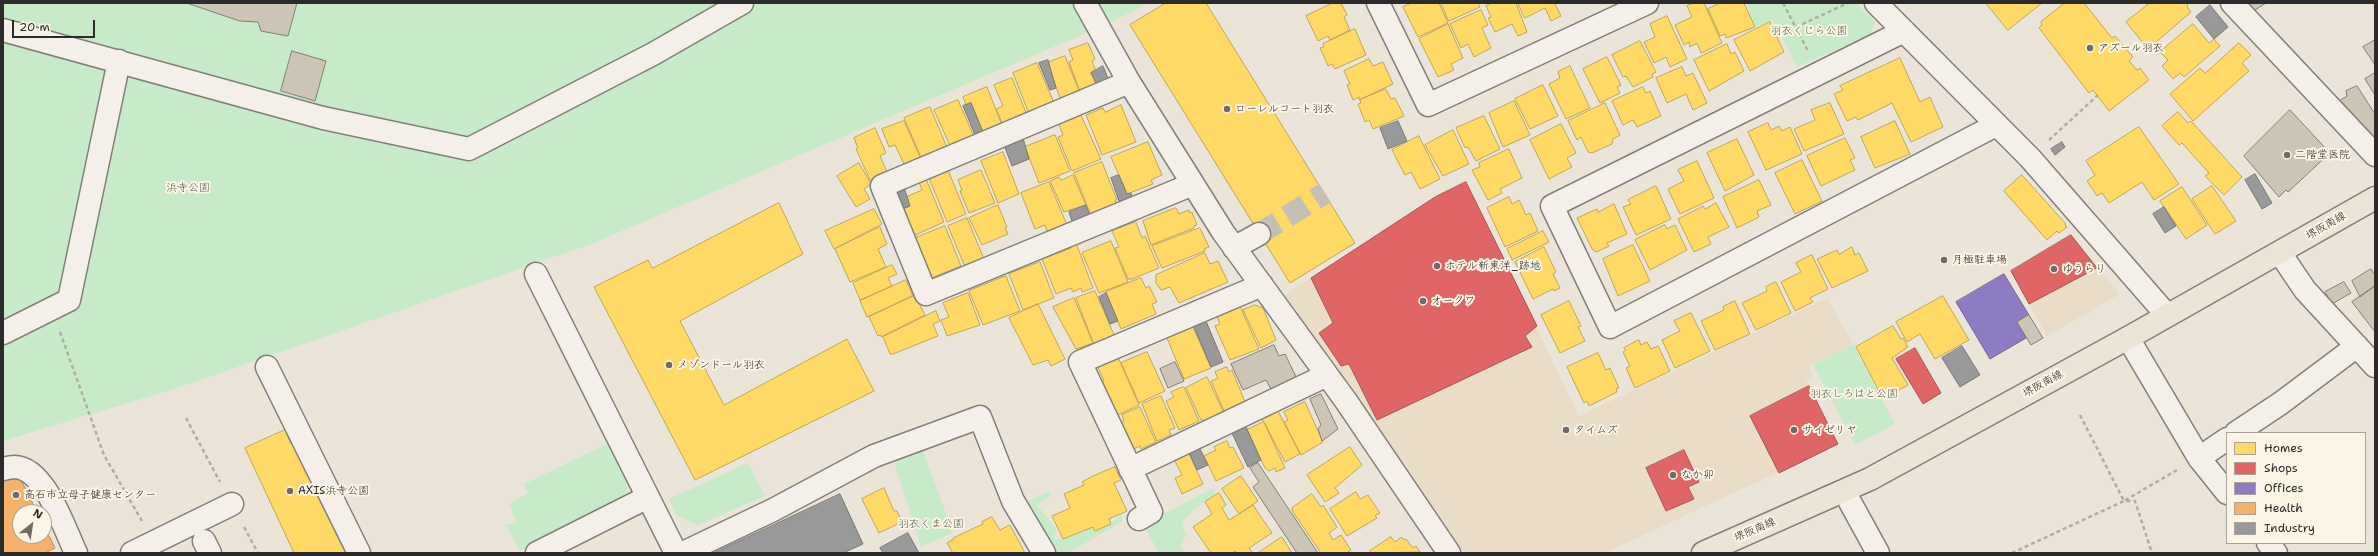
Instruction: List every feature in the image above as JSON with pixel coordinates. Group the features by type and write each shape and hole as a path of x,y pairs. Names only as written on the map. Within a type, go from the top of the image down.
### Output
{"main road":[{"name":"堺阪南線","path":"1703,553 1870,479 2128,338 2166,314 2280,253 2375,198"}],"street":[{"path":"3,30 323,118 469,149 653,54 742,3"},
{"path":"1086,3 1098,28 1129,82 1234,248 1327,375 1449,553"},
{"path":"1378,3 1428,105 1647,3"},
{"path":"1876,3 2030,158 2166,314"},
{"path":"2232,3 2375,155"},
{"path":"1904,32 1552,206 1610,327 1996,125"},
{"path":"3,333 69,300 119,62"},
{"path":"1129,82 882,186 926,294 1193,184"},
{"path":"1234,248 1259,234"},
{"path":"2280,253 2305,290 2375,366"},
{"path":"536,274 676,553"},
{"path":"1139,519 1151,512 1080,362 1268,294"},
{"path":"2128,338 2198,458 2226,492"},
{"path":"2238,432 2281,403 2357,346"},
{"path":"266,367 359,553"},
{"path":"1130,469 1327,375"},
{"path":"683,553 772,510 874,456 980,417 1013,501 1044,553"},
{"path":"2198,458 2226,440"},
{"path":"3,469 16,467 28,471 40,480 76,553"},
{"path":"537,553 564,547 648,497"},
{"path":"1850,502 1878,553"},
{"path":"141,549 232,504"},
{"path":"2269,544 2276,553"}],"path":[{"path":"1783,3 1810,56"},
{"path":"1796,27 1848,3 1853,9"},
{"path":"2030,158 2098,96"},
{"path":"52,309 104,455 140,514 141,549"},
{"path":"2080,416 2124,501"},
{"path":"2012,553 2124,501 2198,458"},
{"path":"2124,501 2135,501 2152,553"}],"shaded area":[{"path":"1466,182 1579,416 1827,298 1853,344 1809,366 1813,377 1806,381 1838,444 1605,553 1462,553 1274,302 1435,197"},
{"path":"2071,235 2120,294 2047,336 2011,271"}],"green space":[{"name":"浜寺公園","path":"3,3 1150,3 1098,28 591,244 177,388 3,441"},
{"name":"羽衣くじら公園","path":"1747,3 1856,3 1875,22 1871,34 1797,67 1773,20 1755,27"},
{"name":"羽衣しろはと公園","path":"1853,344 1895,424 1855,445 1813,365"},
{"path":"609,443 630,485 622,497 520,551 506,525 516,522 509,504 528,493 524,484"},
{"name":"羽衣くま公園","path":"921,445 953,533 921,547 893,458"},
{"path":"748,463 765,496 698,525 677,516 669,499"},
{"path":"1214,488 1214,496 1195,509 1182,522 1186,535 1181,546 1184,553 1159,553 1143,524"},
{"path":"1050,491 1051,495 1037,505 1056,529 1055,537 1058,540 1093,527 1095,531 1111,524 1121,514 1123,521 1068,553 1051,551 1025,502"}],"building: Homes":[{"name":"ローレルコート羽衣","path":"1166,3 1206,3 1355,243 1290,283 1130,25"},
{"path":"1333,3 1341,3 1347,15 1344,17 1350,30 1330,40 1328,36 1318,41 1306,16"},
{"path":"1412,3 1439,3 1448,23 1418,37 1403,7"},
{"path":"1441,3 1478,3 1480,7 1449,21"},
{"path":"1492,3 1516,3 1527,32 1518,36 1512,24 1495,32 1488,18 1491,17 1486,6"},
{"path":"1518,3 1557,3 1555,4 1561,16 1551,21 1545,8 1525,18"},
{"path":"1694,3 1704,3 1722,43 1701,53 1697,43 1690,47 1689,42 1684,45 1675,25 1692,17 1687,6"},
{"path":"1720,3 1744,3 1755,27 1726,38 1725,34 1720,36 1708,9"},
{"path":"1986,3 2042,3 2008,30"},
{"name":"アズール羽衣","path":"2065,3 2084,3 2112,38 2115,36 2133,57 2129,61 2137,70 2140,68 2149,80 2109,111 2093,90 2089,93 2039,28 2042,25 2041,22"},
{"path":"2150,3 2188,3 2187,7 2191,12 2148,49 2126,22"},
{"path":"1481,10 1488,25 1482,28 1491,48 1474,57 1468,44 1461,48 1450,24"},
{"path":"1667,16 1687,59 1670,67 1666,57 1654,63 1644,42 1655,37 1650,24"},
{"path":"1770,22 1784,52 1750,71 1734,40"},
{"path":"1448,24 1463,58 1451,64 1454,70 1438,77 1419,39"},
{"path":"2193,24 2209,43 2214,39 2220,46 2184,77 2180,73 2173,79 2162,66 2168,60 2160,52"},
{"path":"1355,29 1366,55 1335,69 1332,64 1328,66 1320,48 1324,47 1323,44"},
{"path":"1640,41 1656,72 1652,74 1653,77 1633,87 1626,76 1623,77 1612,55"},
{"path":"1088,43 1095,59 1092,61 1096,71 1091,73 1097,85 1080,92 1069,62 1073,60 1069,50"},
{"path":"2239,43 2251,55 2242,63 2249,71 2193,121 2170,94 2200,68 2205,73"},
{"path":"1727,44 1731,54 1735,52 1744,71 1709,91 1694,60"},
{"path":"1065,56 1081,95 1062,103 1047,63"},
{"path":"1607,57 1621,85 1617,87 1620,93 1600,103 1583,69"},
{"path":"1900,58 1920,102 1930,97 1943,127 1911,142 1892,103 1858,120 1856,117 1847,121 1834,94 1843,90 1840,86"},
{"path":"1369,59 1373,66 1383,62 1393,84 1359,100 1359,97 1353,100 1347,85 1350,84 1344,71"},
{"path":"1037,63 1054,103 1029,114 1013,73"},
{"path":"1570,66 1590,108 1566,119 1549,84 1560,78 1558,72"},
{"path":"1682,67 1686,76 1693,73 1707,103 1693,110 1686,94 1667,103 1656,78"},
{"path":"1012,78 1027,115 1003,125 996,109 1003,106 994,85"},
{"path":"1543,85 1558,116 1530,129 1515,99"},
{"path":"987,87 1002,125 983,132 971,103 966,105 963,97"},
{"path":"1643,87 1646,93 1650,91 1661,116 1637,127 1633,120 1623,125 1612,101"},
{"path":"1386,89 1391,99 1395,98 1404,116 1373,129 1369,120 1365,122 1358,104 1361,103 1360,100"},
{"path":"958,100 975,139 951,148 934,110"},
{"path":"1514,101 1530,135 1503,147 1489,113"},
{"path":"1605,103 1620,135 1613,139 1612,144 1592,153 1588,152 1581,137 1577,140 1568,121"},
{"path":"1830,103 1844,134 1804,151 1794,129 1815,120 1811,110"},
{"path":"1121,105 1136,142 1102,155 1086,115 1103,108 1105,112"},
{"path":"930,107 948,150 922,160 904,118"},
{"path":"2178,112 2188,123 2191,121 2242,177 2224,195 2205,176 2209,173 2182,143 2179,145 2162,126"},
{"path":"1080,113 1101,159 1072,171 1058,137 1063,135 1058,122"},
{"path":"1484,116 1500,149 1476,161 1468,147 1465,148 1456,128"},
{"path":"904,121 921,159 905,166 895,145 889,147 882,129"},
{"path":"1895,121 1910,154 1875,168 1861,137"},
{"path":"1768,123 1771,130 1779,126 1782,131 1790,127 1802,154 1766,170 1748,132"},
{"path":"1561,124 1576,153 1567,158 1572,167 1549,179 1530,140"},
{"path":"2139,127 2179,184 2154,200 2142,182 2109,203 2102,193 2097,196 2087,181 2095,175 2086,161"},
{"path":"875,128 886,153 880,156 887,172 870,180 856,149 858,148 854,138"},
{"path":"1453,130 1469,164 1443,176 1425,145"},
{"path":"1055,135 1070,171 1039,183 1025,147"},
{"path":"1419,136 1440,179 1420,189 1411,172 1405,175 1392,150"},
{"path":"1845,138 1855,158 1850,160 1855,170 1821,186 1807,156"},
{"path":"1737,139 1754,175 1725,191 1707,153"},
{"path":"1148,142 1162,175 1151,180 1153,184 1127,194 1111,157"},
{"path":"1509,149 1522,178 1500,189 1502,193 1488,200 1472,170 1480,167 1479,163"},
{"path":"1003,152 1019,194 998,203 981,161"},
{"path":"1802,160 1822,201 1795,214 1775,173"},
{"path":"1697,161 1714,198 1680,214 1668,189 1684,181 1678,170"},
{"path":"1102,162 1117,200 1115,200 1117,205 1091,215 1074,173"},
{"path":"859,163 871,184 864,189 870,199 856,207 837,176"},
{"path":"948,170 966,214 947,222 929,178"},
{"path":"981,170 995,203 969,213 960,191 962,190 958,180"},
{"path":"1073,175 1086,205 1064,212 1050,181 1059,177 1061,180"},
{"path":"2022,175 2066,224 2065,225 2067,227 2059,233 2057,231 2047,240 2004,191"},
{"path":"926,179 944,222 913,236 902,209 910,206 906,197 922,190 919,182"},
{"path":"1759,180 1771,205 1757,211 1759,217 1737,228 1723,197"},
{"path":"1049,182 1067,225 1048,233 1045,225 1035,229 1021,193"},
{"path":"1656,186 1671,219 1636,235 1623,207 1631,204 1628,200"},
{"path":"2212,186 2236,221 2215,234 2192,199"},
{"path":"2182,187 2207,225 2186,239 2160,201"},
{"path":"1509,197 1512,204 1519,200 1526,215 1530,213 1538,231 1505,247 1487,208"},
{"name":"メゾンドール羽衣","path":"779,203 803,254 680,321 724,405 847,339 874,391 695,480 594,287 648,260 652,268"},
{"path":"1716,203 1729,227 1708,237 1711,244 1694,252 1678,219 1703,206 1705,209"},
{"path":"1614,204 1627,234 1607,243 1609,246 1596,252 1592,249 1577,218 1597,209 1598,212"},
{"path":"998,205 1007,227 1005,228 1008,234 982,245 969,218"},
{"path":"1176,208 1179,214 1189,210 1189,213 1192,212 1197,225 1194,226 1194,228 1151,245 1143,221"},
{"path":"874,209 882,224 834,249 825,231"},
{"path":"967,218 984,259 965,267 948,226"},
{"path":"1136,222 1142,238 1145,236 1159,268 1132,279 1128,279 1115,248 1119,247 1112,231"},
{"path":"1665,225 1667,229 1675,225 1687,250 1650,270 1635,240"},
{"path":"945,226 961,266 929,279 913,239"},
{"path":"880,227 887,244 878,249 886,267 850,282 835,249"},
{"path":"1200,228 1209,247 1204,249 1205,251 1162,268 1152,246"},
{"path":"1543,231 1549,242 1512,260 1507,249"},
{"path":"1111,241 1128,282 1099,293 1082,253"},
{"path":"1076,243 1093,288 1082,292 1081,288 1073,292 1071,288 1056,294 1042,259 1071,248 1070,245"},
{"path":"1633,245 1650,281 1618,296 1603,259"},
{"path":"1544,247 1556,272 1553,274 1560,288 1554,291 1553,289 1533,299 1515,262"},
{"path":"1852,247 1855,255 1859,253 1868,271 1832,288 1817,259 1837,250 1839,254"},
{"path":"1205,253 1210,264 1218,261 1228,282 1179,303 1170,287 1161,290 1156,283 1156,275"},
{"path":"1812,255 1828,289 1810,298 1813,302 1795,311 1781,282 1801,272 1796,263"},
{"path":"1040,262 1054,298 1023,310 1009,274"},
{"path":"892,265 897,274 888,278 892,286 860,300 853,283"},
{"path":"1006,276 1020,311 983,325 969,291"},
{"path":"1141,278 1146,288 1149,286 1157,302 1152,304 1156,314 1121,329 1106,292"},
{"path":"906,280 913,296 867,317 860,301"},
{"path":"1776,282 1791,313 1756,330 1742,303 1767,291 1766,287"},
{"path":"1095,291 1115,337 1094,345 1076,298"},
{"path":"968,293 980,325 947,336 941,320 949,317 943,303"},
{"path":"915,295 925,315 881,337 881,335 878,336 869,317"},
{"path":"1943,296 1969,340 1935,359 1920,334 1907,342 1896,322"},
{"path":"1074,298 1093,343 1076,349 1053,307"},
{"path":"1569,301 1581,326 1578,327 1585,341 1560,353 1541,315"},
{"path":"1735,301 1750,334 1715,350 1701,321 1724,310 1723,307"},
{"path":"1038,304 1065,359 1051,366 1048,360 1033,365 1009,318"},
{"path":"1255,305 1263,308 1276,340 1261,348 1243,310"},
{"path":"1240,306 1259,349 1230,360 1215,326 1220,324 1217,317"},
{"path":"936,311 940,321 933,324 938,336 890,354 883,337"},
{"path":"1691,313 1710,351 1675,368 1662,340 1680,331 1674,321"},
{"path":"1893,326 1908,347 1892,358 1908,385 1883,399 1856,347"},
{"path":"1193,327 1211,368 1184,379 1167,338"},
{"path":"1639,340 1641,345 1647,342 1651,349 1658,346 1670,371 1635,388 1626,368 1630,366 1623,352 1626,350 1624,348"},
{"path":"1147,352 1165,391 1139,403 1121,363"},
{"path":"1598,353 1606,370 1610,368 1619,388 1616,389 1617,392 1589,406 1587,401 1584,403 1567,367"},
{"path":"1118,357 1139,405 1118,415 1116,412 1113,413 1100,383 1104,381 1097,365"},
{"path":"1227,367 1229,372 1232,370 1245,402 1224,411 1211,381 1218,378 1215,372"},
{"path":"1207,377 1224,413 1205,423 1201,420 1186,388"},
{"path":"1184,387 1199,421 1179,430 1166,401 1174,397 1171,392"},
{"path":"1161,396 1175,428 1169,430 1171,435 1157,441 1142,404"},
{"path":"1305,402 1323,442 1301,455 1284,422 1288,420 1284,412"},
{"path":"1140,407 1156,442 1141,449 1140,446 1130,451 1118,424 1124,421 1122,415"},
{"path":"1277,409 1300,454 1285,462 1261,417"},
{"path":"1264,422 1285,468 1276,472 1275,468 1269,471 1265,468 1247,430"},
{"name":"AXIS浜寺公園","path":"285,430 291,444 298,441 303,465 316,492 321,490 332,514 328,515 341,544 346,542 351,553 294,553 245,448"},
{"path":"1227,441 1230,448 1233,447 1244,468 1216,481 1204,456 1216,450 1214,447"},
{"path":"1350,447 1362,465 1335,488 1339,493 1325,502 1307,475"},
{"path":"1189,454 1203,484 1182,494 1175,478 1182,475 1175,461"},
{"path":"1115,467 1121,480 1114,483 1127,511 1109,519 1111,524 1095,531 1093,527 1063,539 1052,516 1070,508 1064,494 1084,485 1082,482 1093,476"},
{"path":"1241,476 1258,501 1239,514 1222,489"},
{"path":"884,488 894,511 897,511 902,522 879,533 862,499"},
{"path":"1356,492 1360,499 1368,495 1380,513 1375,516 1377,518 1347,536 1330,509"},
{"path":"1219,493 1226,505 1222,508 1229,520 1253,505 1272,533 1249,548 1253,553 1237,553 1235,551 1232,553 1211,553 1193,527 1212,514 1205,502"},
{"path":"1312,494 1321,507 1323,505 1337,527 1329,533 1333,540 1341,535 1351,550 1346,553 1321,553 1293,512 1292,508"},
{"path":"992,517 1000,530 1010,525 1025,553 953,553 947,543 954,539 953,538 983,524 982,522"},
{"path":"1282,537 1292,553 1258,553"},
{"path":"1391,537 1395,542 1402,537 1404,540 1406,539 1413,548 1416,546 1420,552 1371,553 1370,551"}],"building: Shops":[{"name":"オークワ","path":"1466,182 1537,326 1525,336 1532,347 1377,420 1349,364 1341,366 1319,333 1333,323 1311,278 1435,197"},
{"name":"ゆうらり","path":"2071,235 2097,268 2029,304 2011,271"},
{"path":"1915,348 1941,393 1923,404 1896,359"},
{"name":"サイゼリヤ","path":"1809,386 1838,444 1779,473 1750,416"},
{"name":"なか卯","path":"1684,450 1699,482 1688,487 1694,499 1666,511 1646,468"}],"building: Offices":[{"path":"2004,274 2029,315 2017,322 2026,338 1990,359 1956,302"}],"building: Health":[{"name":"高石市立母子健康センター","path":"16,470 33,504 12,504 12,544 52,544 52,542 55,548 45,553 3,553 3,477"}],"building: Industry":[{"path":"2210,5 2228,27 2214,39 2196,17"},
{"path":"1048,60 1056,88 1050,90 1039,63"},
{"path":"1103,66 1110,83 1097,85 1091,73"},
{"path":"971,103 983,132 977,140 963,106"},
{"path":"1398,121 1407,141 1388,149 1380,128"},
{"path":"1023,138 1029,159 1012,166 1004,145"},
{"path":"2062,142 2065,147 2055,155 2051,149"},
{"path":"2255,174 2272,203 2262,209 2245,180"},
{"path":"1119,175 1127,194 1131,193 1133,199 1120,204 1111,178"},
{"path":"904,187 910,206 902,209 894,190"},
{"path":"1086,205 1090,216 1073,224 1069,212"},
{"path":"2164,207 2176,226 2165,233 2153,214"},
{"path":"1106,293 1118,321 1110,324 1099,297"},
{"path":"1206,321 1223,362 1211,367 1194,327"},
{"path":"1962,346 1980,375 1960,387 1942,358"},
{"path":"1246,427 1261,460 1248,467 1232,433"},
{"path":"1199,447 1208,465 1197,470 1189,452"},
{"path":"840,494 863,544 843,553 714,553"},
{"path":"908,533 919,553 883,553 880,548"}],"building: Other":[{"path":"187,3 297,3 288,36 261,31 258,22 240,21"},
{"path":"2246,3 2266,3 2252,12"},
{"path":"2375,40 2375,65 2363,47"},
{"path":"292,51 326,61 315,101 281,91"},
{"path":"2375,73 2375,95 2365,79"},
{"path":"2357,86 2375,114 2375,144 2337,102 2347,96 2346,91"},
{"name":"二階堂医院","path":"2290,110 2330,153 2288,192 2286,190 2279,197 2244,156"},
{"path":"2371,269 2375,275 2375,286 2360,297 2352,281"},
{"path":"2344,282 2351,293 2332,304 2325,292"},
{"path":"2375,286 2375,332 2352,302"},
{"path":"2029,315 2043,338 2031,345 2017,322"},
{"path":"1274,345 1279,356 1285,354 1297,379 1272,391 1266,380 1243,390 1231,364"},
{"path":"1175,362 1184,381 1168,388 1160,369"},
{"path":"1321,394 1338,429 1322,441 1318,429 1321,425 1310,399"},
{"path":"1258,463 1318,553 1297,553 1253,487 1259,482 1250,468"}],"tunnel":[{"path":"1259,234 1325,193"}],"place":[{"name":"アズール羽衣","path":"2090,48"},
{"name":"ローレルコート羽衣","path":"1227,109"},
{"name":"二階堂医院","path":"2287,155"},
{"name":"月極駐車場","path":"1944,260"},
{"name":"ホテル新東洋_跡地","path":"1437,266"},
{"name":"ゆうらり","path":"2054,269"},
{"name":"オークワ","path":"1423,301"},
{"name":"メゾンドール羽衣","path":"669,365"},
{"name":"タイムズ","path":"1566,430"},
{"name":"サイゼリヤ","path":"1794,430"},
{"name":"なか卯","path":"1673,475"},
{"name":"AXIS浜寺公園","path":"290,491"},
{"name":"高石市立母子健康センター","path":"16,495"}]}
